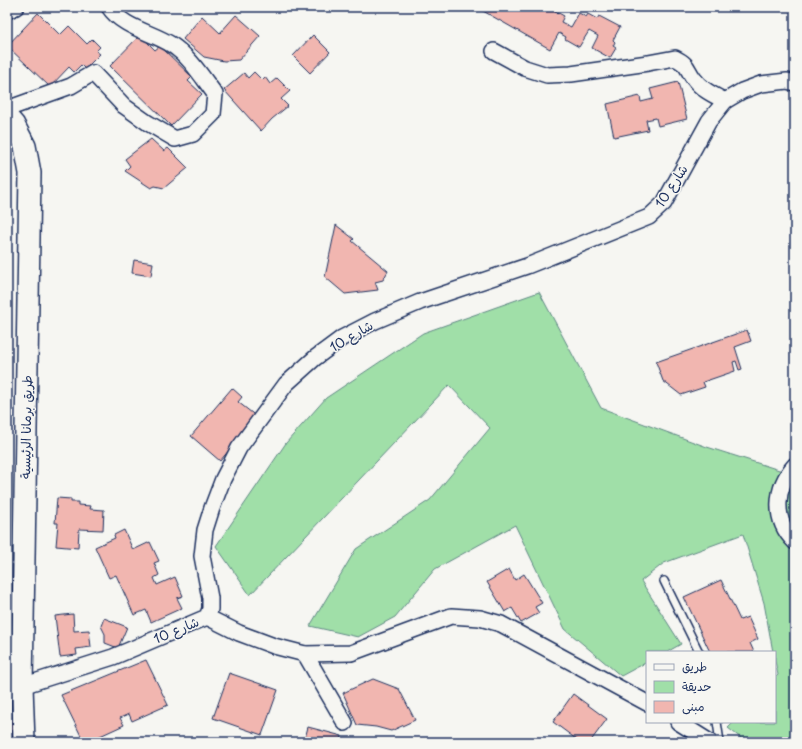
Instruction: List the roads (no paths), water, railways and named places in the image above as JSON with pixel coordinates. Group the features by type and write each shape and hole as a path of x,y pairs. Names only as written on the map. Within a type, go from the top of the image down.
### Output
{"street":[{"path":"7,11 16,7"},
{"path":"7,108 71,86 93,73 124,106 148,124 176,139 193,134 213,114 215,94 188,58 172,45 127,23 113,13 109,7"},
{"path":"494,51 525,68 546,75 571,74 675,58 685,63 694,79 706,91 725,101"},
{"name":"شارع 10","path":"22,686 113,657 207,617 210,609 210,598 202,556 205,530 223,479 239,448 286,384 315,358 342,338 375,321 420,302 527,266 649,217 664,203 709,121 725,101 742,91 761,84 786,81 795,83"},
{"name":"طريق برمانا الرئيسية","path":"7,117 14,125 25,146 30,173 22,686 24,742"},
{"path":"795,464 781,486 778,504 782,523 786,531 795,542"},
{"path":"207,617 239,633 274,646 305,654 351,653 451,616 480,618 500,624 646,702"},
{"path":"305,654 345,723"},
{"path":"680,723 710,742"}],"lane":[{"path":"664,581 699,651"},
{"path":"717,723 720,742"}]}
